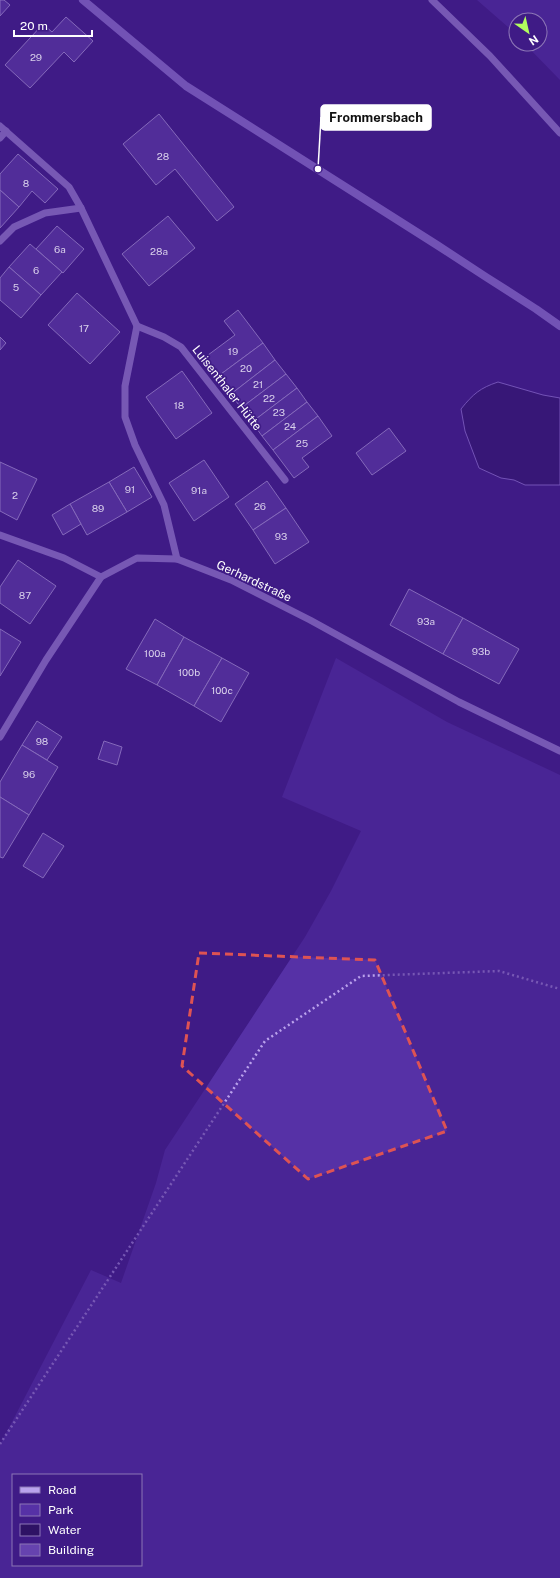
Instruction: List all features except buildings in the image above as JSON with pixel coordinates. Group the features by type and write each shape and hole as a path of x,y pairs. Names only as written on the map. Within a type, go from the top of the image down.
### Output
{"street":[{"path":"432,0 490,56 560,133"},
{"path":"0,138 3,128 69,188 81,208 137,326 125,386 125,417 134,446 164,505 177,559"},
{"path":"0,241 14,227 45,213 81,208"},
{"name":"Luisenthaler Hütte","path":"137,326 164,337 181,347 285,480"},
{"path":"0,535 64,558 101,577"},
{"name":"Gerhardstraße","path":"0,737 46,660 101,577 137,558 177,559 231,580 310,620 459,702 560,751"}],"path":[{"path":"0,1444 265,1041 361,976 499,971 560,990"}],"highlighted area":[{"path":"199,953 375,960 447,1131 308,1179 182,1066"}],"green space":[{"path":"477,0 560,0 560,80 533,52 548,52 548,12 508,12 508,27"},
{"path":"336,658 447,722 560,775 560,1578 0,1578 0,1445 91,1270 121,1283 156,1183 165,1150 305,937 331,891 361,831 282,797"}],"water":[{"path":"498,382 543,395 560,398 560,485 525,485 514,480 501,478 479,468 465,431 461,409 477,392"}],"waterway":[{"path":"83,0 186,86 437,245 560,326"}],"place":[{"name":"Frommersbach","path":"318,169"}]}
